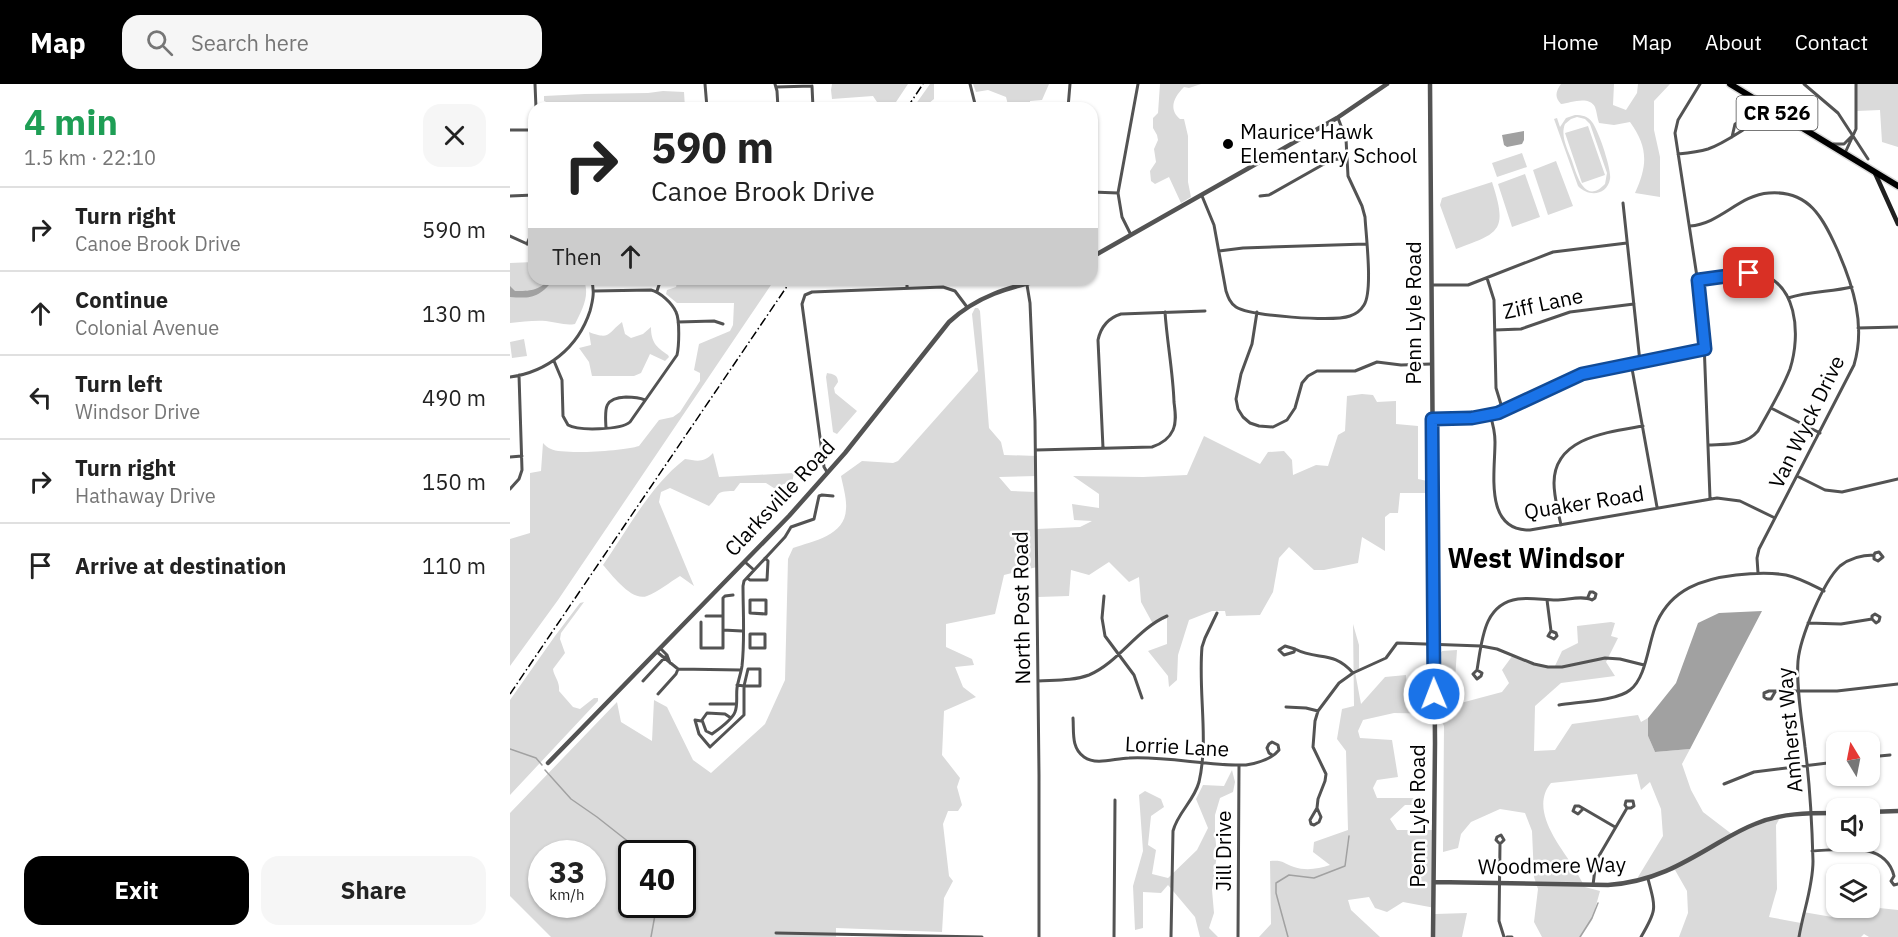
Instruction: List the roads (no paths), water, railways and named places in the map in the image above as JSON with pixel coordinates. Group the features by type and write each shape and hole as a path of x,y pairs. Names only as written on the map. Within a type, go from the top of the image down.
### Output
{"main road":[{"name":"CR 526","path":"1730,84 1875,173"},
{"path":"1875,173 1898,186"},
{"path":"1875,173 1898,224"}],"street":[{"path":"535,84 536,102"},
{"path":"705,84 706,102"},
{"path":"970,84 974,102"},
{"path":"1068,102 1070,84"},
{"path":"1131,235 1122,217 1118,193 1138,84"},
{"path":"1098,254 1337,118 1387,84"},
{"name":"Penn Lyle Road","path":"1430,84 1435,743 1433,937"},
{"path":"1700,84 1676,124 1675,133 1698,280 1705,349 1710,498"},
{"path":"1804,84 1832,106 1844,120 1868,159"},
{"path":"1844,154 1854,135 1857,113 1856,84"},
{"path":"777,102 776,86 812,85 813,102"},
{"path":"1202,196 1212,217 1226,291 1230,300 1240,308 1314,319 1347,317 1355,314 1365,304 1368,296 1364,212 1350,182 1345,134 1337,118"},
{"path":"1678,154 1711,148 1732,137 1743,130 1744,124 1739,122 1735,124 1732,137"},
{"path":"510,130 528,130"},
{"path":"1824,142 1843,145 1854,135"},
{"path":"1260,196 1269,195 1331,160 1346,158"},
{"path":"1098,192 1118,193"},
{"name":"Van Wyck Drive","path":"1690,226 1711,221 1745,199 1757,195 1776,193 1794,196 1807,203 1822,218 1852,286 1856,303 1857,352 1854,365 1758,554 1758,573"},
{"path":"510,196 528,195"},
{"path":"1623,203 1640,362"},
{"path":"510,236 527,244"},
{"path":"1431,285 1463,285 1553,252 1627,243"},
{"path":"1219,251 1243,248 1366,244"},
{"path":"1698,280 1756,273 1776,282 1788,297 1793,314 1793,353 1787,375 1758,431 1751,438 1737,444 1708,445"},
{"path":"1486,278 1494,300 1496,387 1503,411"},
{"path":"510,377 537,370 566,351 582,330 591,309 594,291 592,285"},
{"path":"657,292 659,285"},
{"name":"Clarksville Road","path":"548,763 789,516 827,473 941,330 967,307 992,293 1015,285"},
{"name":"North Post Road","path":"1027,285 1033,346 1036,450 1039,937"},
{"path":"1788,297 1804,293 1835,291 1852,286"},
{"path":"827,473 820,440 802,299 806,294 949,288 955,291 967,307"},
{"path":"554,361 562,381 563,415 567,424 575,428 606,428 623,427 628,424 677,354 678,322 674,308 657,292 652,290 594,291"},
{"name":"Ziff Lane","path":"1495,330 1521,329 1570,312 1634,304"},
{"path":"1103,448 1098,340 1108,320 1116,315 1205,311"},
{"path":"1036,450 1152,447 1164,442 1172,432 1175,422 1173,373 1166,312"},
{"path":"1257,312 1252,344 1241,374 1236,399 1243,417 1259,426 1273,427 1287,420 1295,408 1302,383 1317,371 1355,371 1373,363 1382,362 1401,365 1431,364"},
{"path":"678,322 714,321 723,324"},
{"path":"1857,328 1898,327"},
{"path":"1432,419 1462,419 1503,411 1572,377 1705,349"},
{"path":"1631,363 1657,507"},
{"path":"510,489 522,474 519,375"},
{"path":"606,428 606,408 612,399 636,397 645,400"},
{"path":"1771,408 1820,433"},
{"name":"Quaker Road","path":"1490,414 1495,440 1496,502 1501,516 1511,526 1521,530 1710,498 1740,501 1775,518"},
{"path":"1561,525 1554,482 1556,469 1565,454 1590,436 1643,426"},
{"path":"510,457 522,456"},
{"path":"1797,476 1825,490 1836,492 1852,491 1898,479"},
{"path":"730,718 725,714 707,713 702,722 706,731 710,734 714,733 723,725 730,718 735,713 743,647 743,586 747,578 785,537 791,527 814,519 819,496 833,496"},
{"name":"Amherst Way","path":"1799,937 1811,879 1812,850 1812,813 1799,691 1798,661 1801,644 1808,623 1833,574 1845,562 1861,556 1874,555"},
{"path":"747,578 767,580 768,561 765,558"},
{"path":"745,561 754,570"},
{"path":"1558,705 1625,694 1636,684 1659,618 1667,606 1689,587 1704,580 1758,573 1791,577 1824,591"},
{"path":"701,622 701,648 723,648 723,598 733,595"},
{"path":"1104,596 1103,630 1108,641 1134,675 1142,698"},
{"path":"1478,670 1485,625 1491,615 1507,602 1518,599 1588,597"},
{"path":"743,613 750,614 766,614 766,600 750,600 750,614"},
{"path":"1546,600 1551,631"},
{"path":"1171,937 1173,831 1177,819 1195,793 1202,762 1202,647 1217,613"},
{"path":"706,616 723,616"},
{"path":"1038,681 1074,678 1100,669 1150,626 1167,616"},
{"path":"1808,623 1840,624 1872,619"},
{"path":"723,630 743,631"},
{"path":"743,647 750,648 765,648 765,634 750,634 750,648"},
{"path":"1317,808 1321,818 1317,825 1312,825 1310,820 1317,808 1326,777 1325,770 1313,747 1318,711 1333,689 1353,673 1386,658 1397,643 1481,646 1497,649 1534,664 1548,667 1562,667 1605,658 1644,665"},
{"path":"1294,649 1293,653 1286,656 1279,650 1285,646 1294,649 1310,655 1338,660 1353,673"},
{"path":"658,650 667,656 670,664"},
{"path":"658,650 664,659 678,669 741,670"},
{"path":"643,681 667,656"},
{"path":"658,694 678,669"},
{"path":"702,722 695,720 699,734 710,747 744,715 744,686 748,669 760,669 760,686 744,686 737,685"},
{"path":"1775,692 1853,690 1898,684"},
{"path":"710,704 736,704"},
{"path":"1286,707 1318,711"},
{"name":"Lorrie Lane","path":"1073,718 1075,744 1078,752 1089,760 1098,762 1138,757 1239,765 1259,762 1276,753 1279,750 1278,745 1272,742 1267,748 1272,754"},
{"path":"723,725 728,730"},
{"path":"1880,756 1890,755"},
{"path":"1724,784 1754,772 1826,763"},
{"name":"Jill Drive","path":"1238,937 1239,765"},
{"path":"1114,937 1115,800"},
{"path":"1593,885 1596,861 1627,808"},
{"path":"1583,809 1616,827"},
{"path":"1880,812 1898,811"},
{"name":"Woodmere Way","path":"1434,882 1620,884 1648,879 1680,866 1753,824 1781,816 1826,813"},
{"path":"1500,844 1499,921 1505,937 1512,937"},
{"path":"1812,850 1874,851 1886,860 1896,876 1891,878 1891,881 1894,885 1898,884"},
{"path":"1641,937 1654,912 1648,879"},
{"path":"776,933 982,937"}],"waterway":[{"path":"510,749 536,758 542,765"},
{"path":"545,770 571,799 626,840"},
{"path":"1288,937 1276,893 1276,883 1289,875 1314,878 1345,866 1349,836"},
{"path":"1580,937 1598,903"},
{"path":"651,937 654,918"}],"railway":[{"path":"911,102 923,84"},
{"path":"510,694 788,285"}],"place":[{"name":"Maurice Hawk Elementary School","path":"1228,144"}],"district":[{"name":"West Windsor","path":"1536,559"}]}
